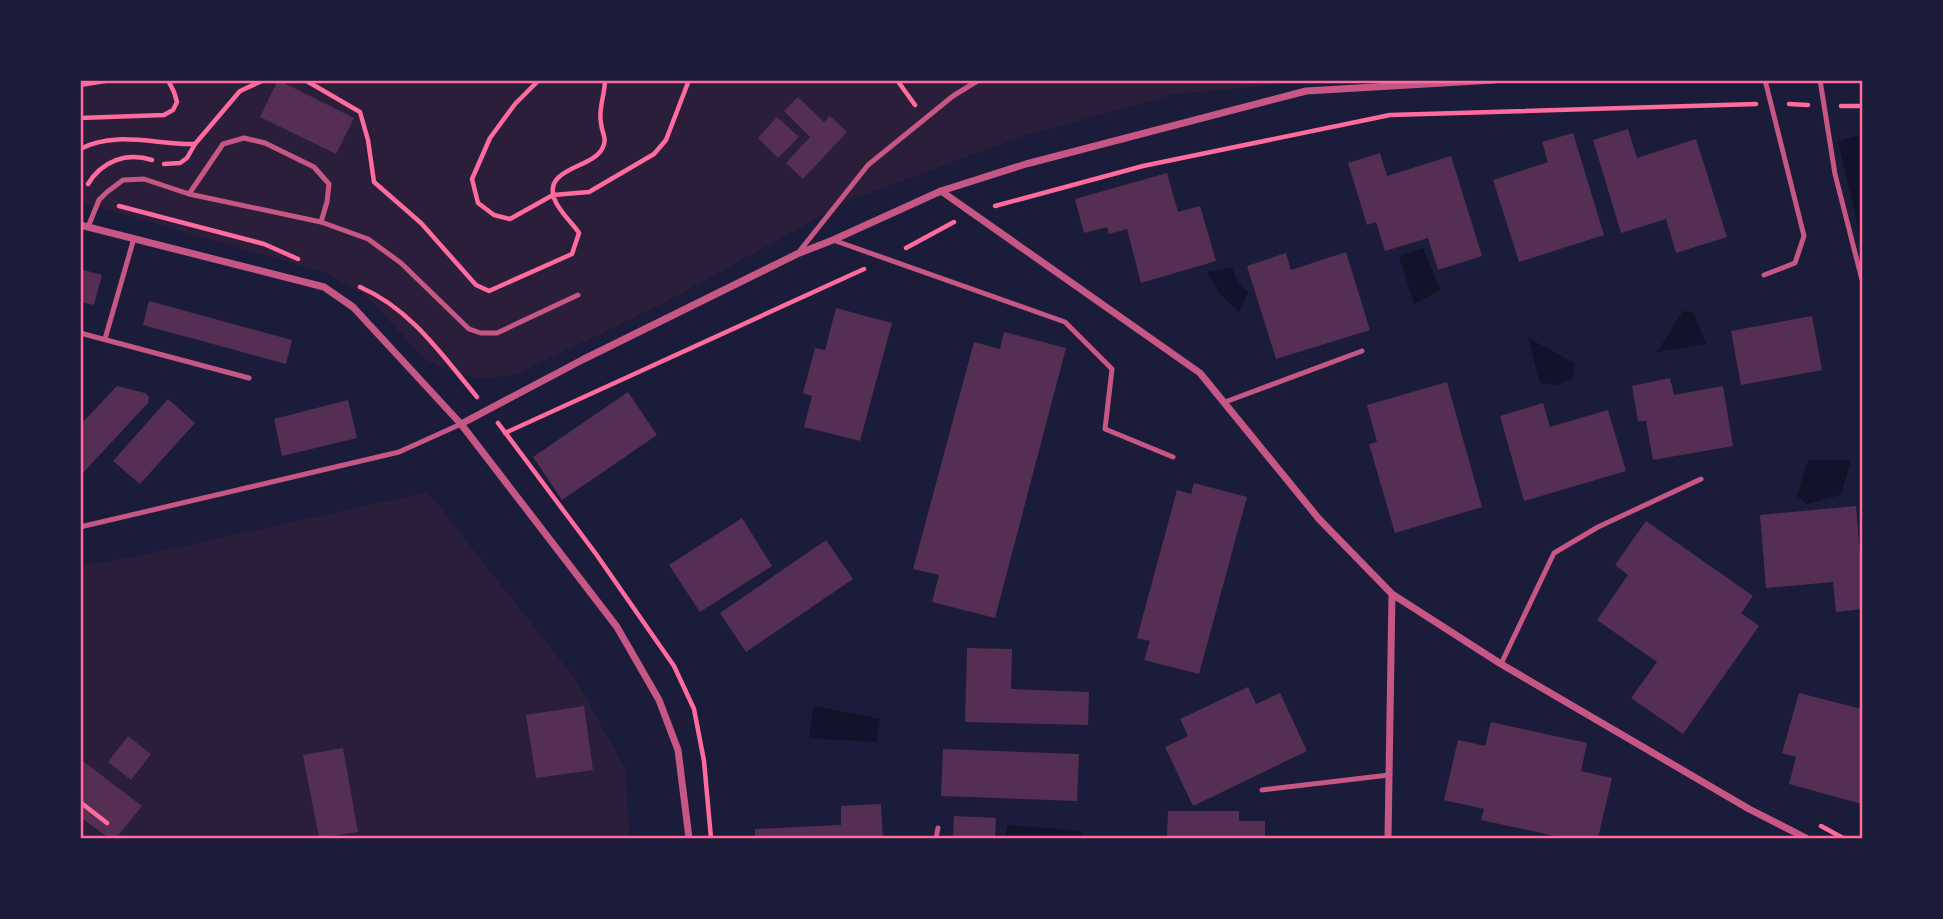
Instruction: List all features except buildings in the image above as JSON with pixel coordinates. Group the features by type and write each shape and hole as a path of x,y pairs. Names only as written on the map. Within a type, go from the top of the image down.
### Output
{"street":[{"path":"461,424 582,360 797,254 941,191 1026,164 1306,91 1494,80"},
{"path":"941,191 1200,373 1319,519 1392,594 1501,664 1749,809 1806,838"},
{"path":"84,226 324,287 353,307 461,424 617,627 659,700 678,750 690,838"},
{"path":"1388,838 1392,594"}],"lane":[{"path":"797,254 868,165 953,96 979,80"},
{"path":"1764,275 1795,263 1804,236 1765,80"},
{"path":"1820,80 1835,174 1863,280"},
{"path":"189,194 223,144 244,138 265,143 314,167 329,184 321,222"},
{"path":"84,226 99,200 124,180 144,179 189,194 321,222 368,239 401,263 469,329 481,333 497,333 578,295"},
{"path":"105,339 134,237"},
{"path":"833,240 1065,322 1112,369 1105,429 1173,457"},
{"path":"80,332 249,378"},
{"path":"1225,402 1362,351"},
{"path":"80,527 399,452 461,424"},
{"path":"1501,664 1554,553 1598,527 1701,479"},
{"path":"1262,790 1389,775"},
{"path":"936,838 938,828"}],"path":[{"path":"80,85 111,80"},
{"path":"80,118 164,115 173,110 177,102 168,80"},
{"path":"81,193 93,175 108,162 124,157 146,158 166,165 180,163 187,158 195,144 240,91 264,80"},
{"path":"305,80 360,112 368,140 374,182 421,223 476,285 489,291 572,254 579,233 564,215 553,195 554,183 564,172 594,159 603,149 606,138 600,123 605,80"},
{"path":"540,80 514,104 490,138 472,179 478,203 494,215 510,219 553,195 589,192 654,154 666,141 688,80"},
{"path":"897,80 925,118"},
{"path":"505,433 886,259 972,212 1143,166 1391,115 1771,103 1863,106"},
{"path":"80,149 105,141 133,138 172,145 195,144"},
{"path":"80,802 107,822"}],"shaded area":[{"path":"80,81 1294,81 1175,94 1020,137 848,201 666,302 515,375 482,379 454,373 426,360 364,294 325,273 81,202"},
{"path":"1862,135 1862,244 1838,141"},
{"path":"1423,248 1440,290 1414,304 1399,256"},
{"path":"1232,268 1238,283 1248,292 1239,312 1220,294 1207,272"},
{"path":"1683,311 1694,313 1706,344 1657,352"},
{"path":"1528,338 1575,363 1573,379 1556,385 1540,383"},
{"path":"1808,460 1851,460 1841,495 1807,504 1797,496"},
{"path":"428,492 576,680 625,768 630,838 81,838 81,566 139,556"},
{"path":"814,706 880,719 876,742 809,738"},
{"path":"1007,825 1081,831 1081,838 1005,838"}]}
